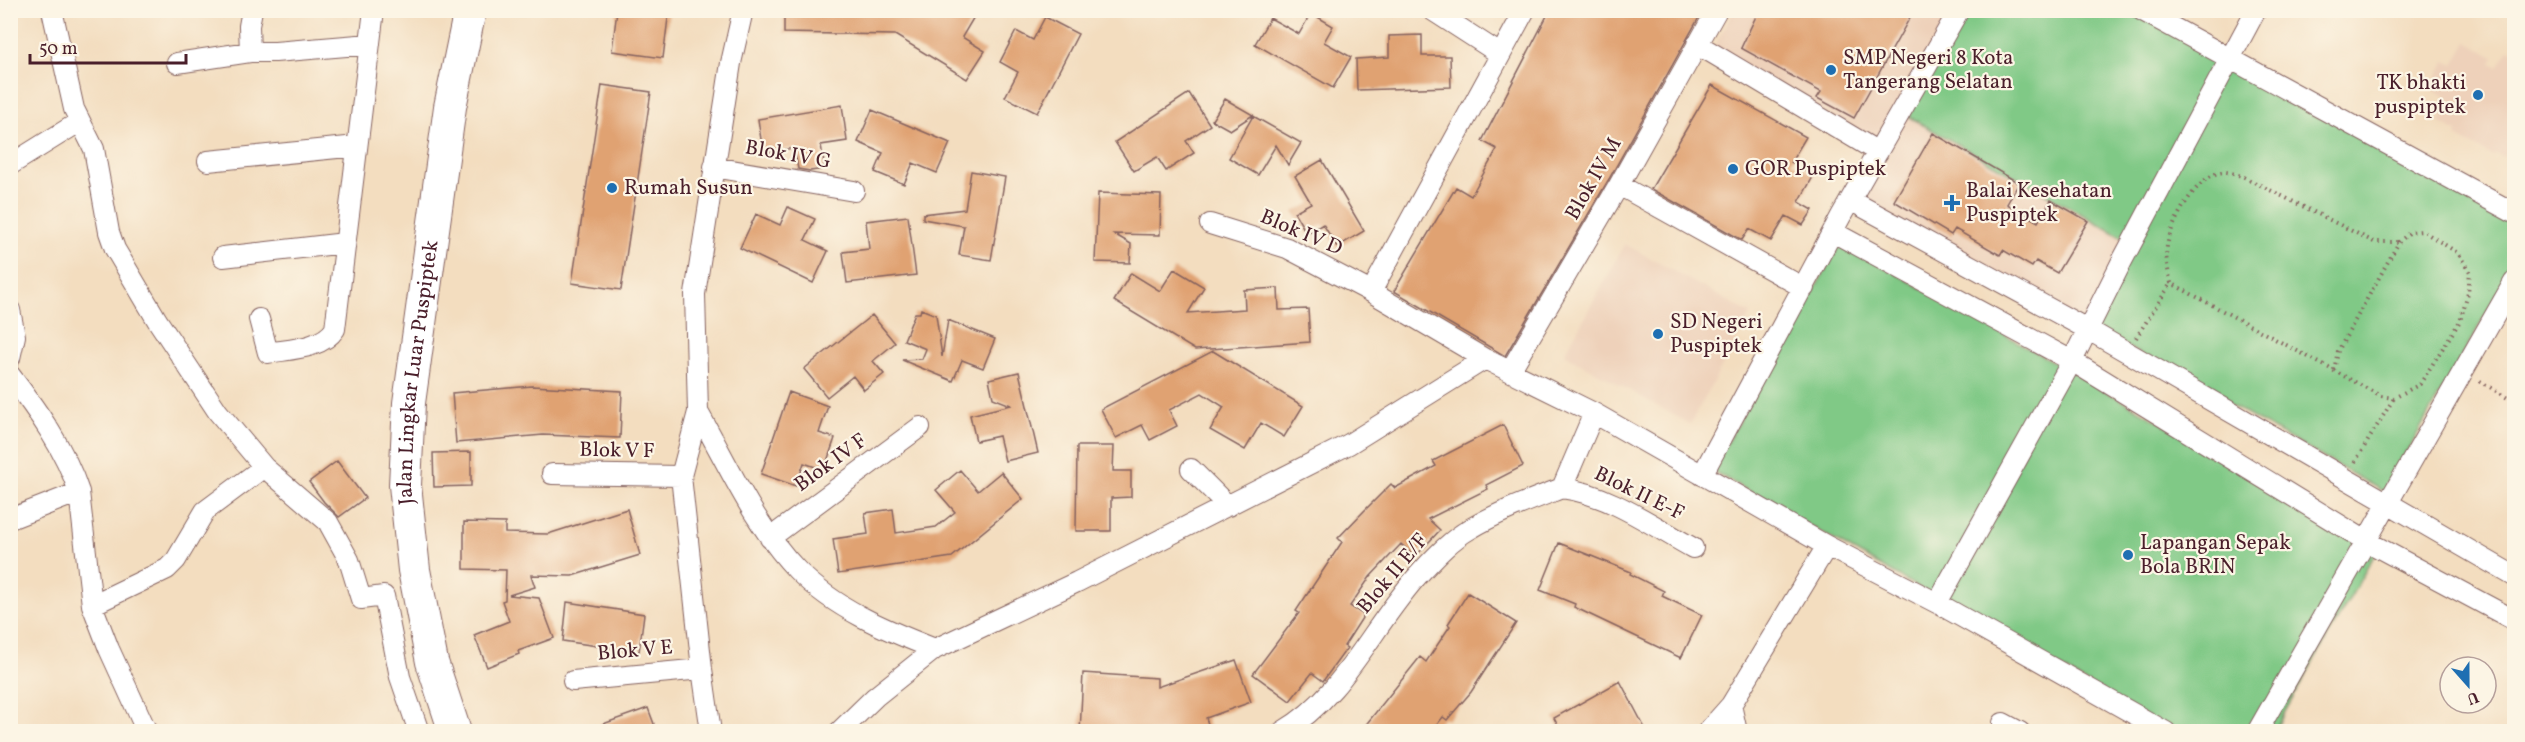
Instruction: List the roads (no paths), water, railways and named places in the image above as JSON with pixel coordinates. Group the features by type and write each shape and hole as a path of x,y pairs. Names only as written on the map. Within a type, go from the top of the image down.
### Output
{"main road":[{"name":"Jalan Lingkar Luar Puspiptek","path":"455,732 432,662 414,570 405,485 409,403 450,106 470,10"}],"street":[{"path":"52,10 74,109 94,148 109,232 115,249 204,393 264,466 328,522 349,560 361,599 384,596 400,677 419,732"},
{"path":"250,52 249,26 252,10"},
{"path":"259,320 268,353 320,343 335,329 374,10"},
{"path":"711,732 681,476 698,412 695,294 731,63 742,10"},
{"path":"1432,10 1500,54"},
{"path":"1371,292 1525,10"},
{"name":"Blok IV M","path":"1509,371 1619,185 1717,10"},
{"path":"1702,475 1850,200 1959,10"},
{"path":"2141,10 2514,213"},
{"path":"1937,603 2072,361 2256,10"},
{"path":"177,63 250,52 370,44"},
{"path":"1697,44 1878,152"},
{"path":"10,165 79,122"},
{"path":"208,161 357,146"},
{"name":"Blok IV G","path":"714,167 854,191"},
{"path":"1619,185 1804,288"},
{"path":"1850,200 2087,329 2514,576"},
{"name":"Blok IV D","path":"1210,224 1287,248 1371,292 1485,358 1594,413 1827,546 1937,603 2166,732"},
{"path":"1833,232 2072,361 2366,541 2514,620"},
{"path":"223,257 345,243"},
{"path":"2257,732 2514,282"},
{"path":"10,310 15,336 10,358"},
{"path":"839,732 875,697 935,649 1077,582 1349,444 1485,358"},
{"path":"10,375 30,402 65,459 79,492 92,605 108,649 147,732"},
{"path":"698,412 745,498 770,538 798,571 862,618 935,649"},
{"path":"1562,488 1594,413"},
{"name":"Blok IV F","path":"770,538 920,427"},
{"path":"92,605 167,569 176,560 205,511 264,466"},
{"path":"1191,469 1227,506"},
{"name":"Blok V F","path":"552,474 681,476"},
{"name":"Blok II E-F","path":"1562,488 1584,491 1614,504 1693,548"},
{"name":"Blok II E/F","path":"1282,732 1311,712 1333,689 1393,606 1446,546 1469,529 1562,488"},
{"path":"10,519 79,492"},
{"path":"1707,732 1731,705 1827,546"},
{"name":"Blok V E","path":"573,681 702,669"},
{"path":"1731,705 1737,732"}],"place":[{"name":"SMP Negeri 8 Kota Tangerang Selatan","path":"1831,70"},
{"name":"TK bhakti puspiptek","path":"2478,95"},
{"name":"GOR Puspiptek","path":"1733,169"},
{"name":"Rumah Susun","path":"612,188"},
{"name":"Balai Kesehatan Puspiptek","path":"1952,203"},
{"name":"SD Negeri Puspiptek","path":"1658,334"},
{"name":"Lapangan Sepak Bola BRIN","path":"2128,555"}]}
